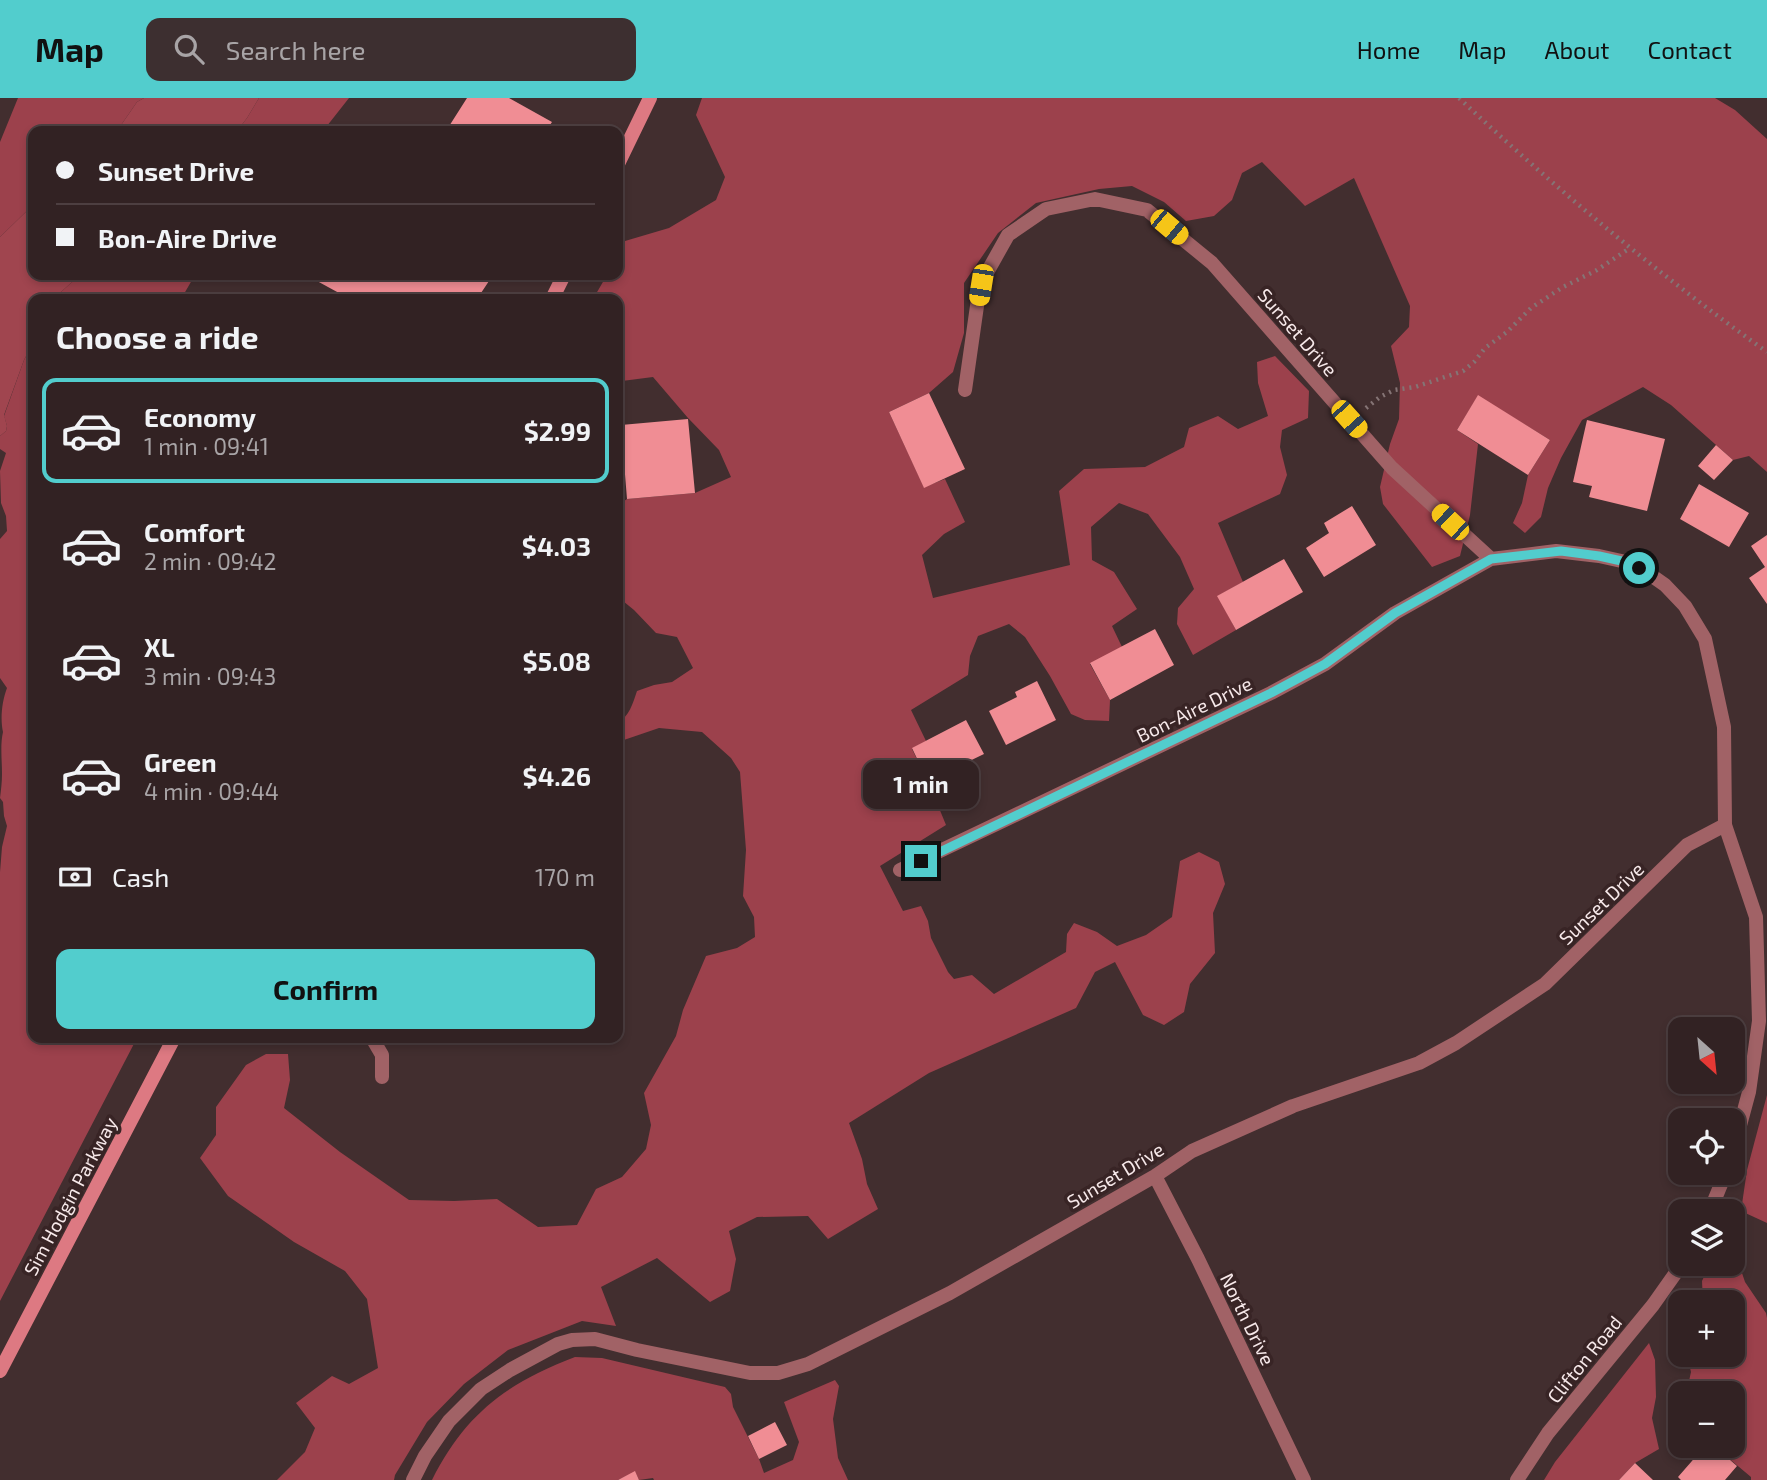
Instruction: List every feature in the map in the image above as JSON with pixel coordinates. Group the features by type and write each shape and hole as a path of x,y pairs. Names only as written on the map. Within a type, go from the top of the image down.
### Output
{"street":[{"path":"623,154 650,98"},
{"name":"Sunset Drive","path":"965,390 981,285 1008,235 1046,209 1095,199 1147,210 1212,263 1392,468 1491,559"},
{"path":"1491,559 1561,551 1635,564 1665,585 1685,606 1705,639 1724,727 1725,825 1756,917 1759,1021 1745,1108"},
{"name":"Bon-Aire Drive","path":"901,870 1271,693 1325,664 1395,613 1491,559"},
{"name":"Sunset Drive","path":"413,1480 425,1456 449,1421 481,1389 558,1344 595,1339 750,1373 778,1373 808,1364 950,1293 1156,1175 1192,1151 1293,1106 1419,1062 1456,1043 1545,984 1687,845 1725,825"},
{"name":"Sim Hodgin Parkway","path":"0,1371 171,1043"},
{"path":"375,1043 383,1055 382,1077"},
{"name":"North Drive","path":"1156,1175 1304,1480"},
{"name":"Clifton Road","path":"1517,1480 1548,1433 1674,1276"}],"path":[{"path":"1459,98 1545,177 1630,248 1767,352"},
{"path":"1349,419 1394,390 1415,387 1464,371 1485,348 1531,309 1630,248"}],"shaded area":[{"path":"18,98 144,98 137,102 120,126 28,126 28,210 0,237 0,142"},
{"path":"144,98 259,98 241,126 120,126 137,102"},
{"path":"259,98 349,98 327,126 241,126"},
{"path":"702,98 1715,98 1735,110 1767,139 1767,472 1749,456 1733,460 1671,405 1643,387 1582,420 1548,488 1541,517 1525,533 1513,523 1522,503 1528,475 1550,440 1478,396 1457,430 1478,444 1470,515 1460,556 1432,567 1383,504 1380,487 1399,419 1400,383 1391,346 1409,327 1410,306 1354,178 1305,206 1262,162 1242,173 1232,200 1214,216 1186,221 1164,202 1132,186 1099,189 1036,203 998,233 964,283 964,333 953,372 929,393 889,412 924,487 945,479 965,522 944,534 922,555 933,598 1070,565 1059,491 1084,469 1145,467 1184,447 1189,428 1218,416 1238,429 1268,416 1258,383 1257,362 1275,356 1309,391 1308,418 1282,430 1280,447 1287,475 1280,494 1218,523 1243,582 1218,596 1236,630 1193,655 1177,624 1178,608 1194,589 1180,557 1148,514 1119,503 1091,527 1092,560 1114,572 1137,609 1112,626 1122,647 1090,664 1110,700 1109,721 1085,720 1071,714 1025,637 1009,624 978,636 970,656 968,675 911,710 926,741 912,749 946,825 880,866 903,911 921,906 928,921 931,938 954,979 972,975 994,994 1066,952 1067,934 1074,923 1097,932 1117,946 1146,935 1172,917 1180,861 1199,852 1219,862 1225,884 1213,913 1215,953 1190,984 1184,1012 1164,1025 1143,1015 1115,962 1095,972 1076,1008 929,1073 849,1123 862,1159 867,1184 878,1209 828,1239 808,1216 757,1217 729,1231 736,1259 730,1291 710,1302 657,1258 601,1287 616,1326 582,1321 508,1350 464,1384 427,1422 394,1480 277,1480 305,1452 315,1428 296,1403 332,1376 349,1384 378,1368 367,1299 345,1271 294,1242 228,1196 200,1158 216,1135 216,1107 246,1065 266,1054 288,1054 290,1080 284,1108 340,1152 409,1200 497,1199 538,1227 577,1225 596,1189 622,1177 646,1149 651,1125 644,1093 676,1036 683,1010 706,956 737,948 755,937 754,917 743,896 746,850 740,772 731,758 702,732 659,728 623,740 623,719 637,691 672,682 693,668 677,637 656,633 623,601 623,502 627,499 695,493 731,477 719,450 653,377 623,381 623,294 596,294 604,280 623,280 625,241 669,228 716,200 725,177 696,115"},
{"path":"28,210 28,280 74,280 59,294 28,294 28,352 4,415 6,431 0,436 0,237"},
{"path":"74,280 192,280 184,294 59,294"},
{"path":"28,352 28,1043 134,1043 0,1301 0,872 7,826 0,798 2,716 7,688 0,678 0,539 7,531 6,516 1,503 0,471 6,453 0,449 0,436 6,431 4,416"},
{"path":"1767,1095 1767,1223 1745,1213 1745,1199 1743,1199 1747,1170"},
{"path":"1704,1276 1743,1276 1766,1313 1767,1480 1751,1480 1751,1477 1728,1458 1745,1458 1745,1381 1689,1381 1690,1367 1745,1367 1745,1290 1702,1290"},
{"path":"1649,1343 1655,1360 1656,1397 1652,1418 1659,1449 1635,1463 1619,1480 1544,1480 1555,1462"},
{"path":"575,1357 602,1358 725,1387 731,1394 733,1407 764,1473 793,1460 799,1442 784,1402 835,1380 839,1386 833,1419 838,1458 848,1480 639,1480 635,1472 618,1480 432,1480 459,1437 490,1404 529,1378"}],"building":[{"path":"467,98 509,98 552,122 549,126 449,126"},
{"path":"315,280 490,280 480,294 341,294"},
{"path":"929,393 965,469 924,488 889,412"},
{"path":"1478,395 1550,440 1528,475 1457,430"},
{"path":"688,419 695,493 627,499 623,425"},
{"path":"1587,420 1665,439 1647,511 1589,497 1592,486 1573,482"},
{"path":"1716,445 1733,460 1714,480 1698,466"},
{"path":"1699,484 1749,513 1729,547 1680,519"},
{"path":"1352,506 1376,545 1324,577 1306,548 1329,533 1324,523"},
{"path":"1767,535 1767,604 1749,578 1765,567 1751,546"},
{"path":"1284,559 1303,592 1236,630 1217,596"},
{"path":"1155,629 1174,665 1110,700 1090,663"},
{"path":"1037,681 1056,720 1006,745 989,711 1017,697 1015,692"},
{"path":"966,720 984,754 955,768 957,773 930,786 912,748"},
{"path":"775,1422 787,1445 759,1459 748,1436"},
{"path":"1695,1458 1728,1458 1737,1466 1725,1480 1681,1480 1678,1477"},
{"path":"1635,1463 1653,1480 1619,1480"},
{"path":"635,1471 639,1480 618,1480"}],"route":[{"path":"921,861 1271,693 1325,664 1395,613 1491,559 1561,551 1599,556 1635,564 1639,568"}]}
